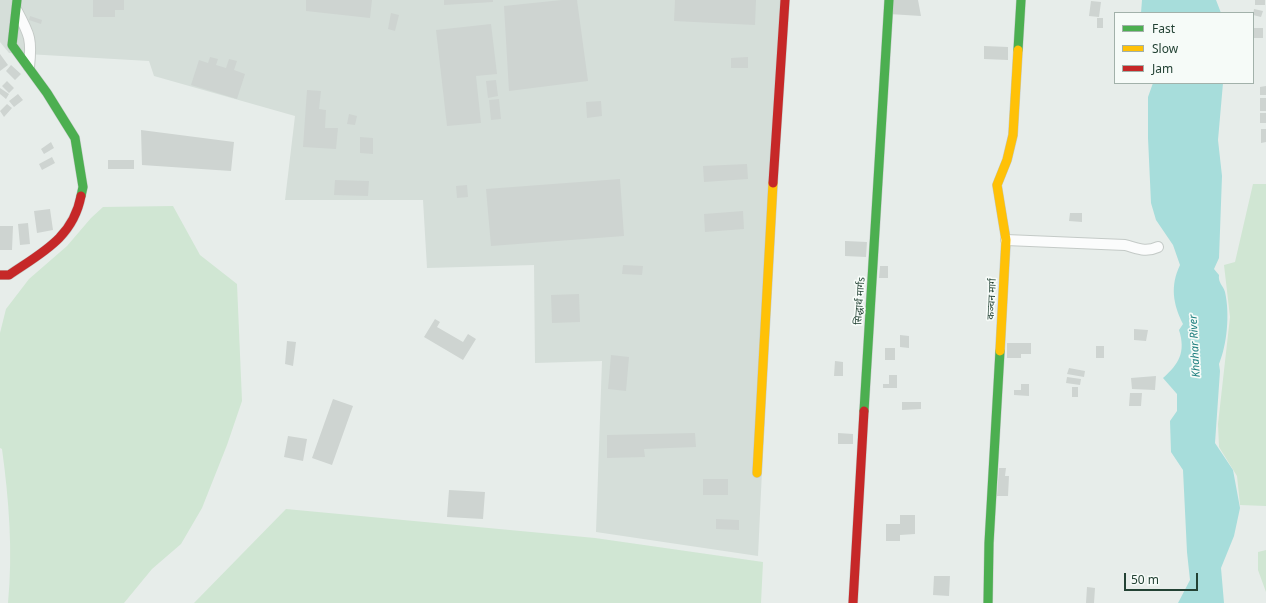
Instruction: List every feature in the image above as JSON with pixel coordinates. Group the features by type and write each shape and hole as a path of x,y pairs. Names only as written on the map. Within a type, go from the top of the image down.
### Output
{"street":[{"path":"0,275 9,275 56,243 70,226 76,213 83,187 75,138 59,111 12,45 17,11 17,0"},
{"path":"757,473 779,72 785,0"},
{"name":"सिद्धार्थ मार्गs","path":"853,603 889,0"},
{"name":"कञ्चन मार्ग","path":"988,603 989,543 1006,240 997,185 1007,160 1013,135 1021,0"},
{"path":"17,11 30,35 31,48 29,67"},
{"path":"1006,240 1125,245 1138,250 1152,250 1158,247"}],"shaded area":[{"path":"0,0 784,0 758,556 596,532 602,361 535,363 534,265 427,268 423,200 285,200 295,116 154,76 149,61 9,53 0,42"}],"green space":[{"path":"1253,184 1266,184 1266,506 1240,505 1237,476 1219,447 1218,424 1230,317 1224,265 1235,262"},
{"path":"173,206 200,255 237,284 242,401 227,445 202,508 181,544 152,569 124,603 8,603 10,526 2,449 0,448 0,333 6,309 29,279 67,246 91,218 103,207"},
{"path":"286,509 595,538 763,562 761,603 194,603"},
{"path":"1266,550 1266,592 1258,570 1258,552"}],"water":[{"path":"1142,0 1216,0 1221,12 1141,12"},
{"name":"Khahar River","path":"1153,84 1223,84 1218,140 1222,176 1219,258 1214,269 1219,275 1227,301 1227,329 1224,348 1219,364 1220,371 1215,443 1233,470 1240,508 1234,536 1221,568 1224,603 1178,603 1190,580 1187,552 1183,470 1171,452 1170,421 1177,411 1177,394 1163,378 1169,373 1180,357 1182,345 1179,330 1183,324 1177,309 1174,295 1175,280 1180,265 1173,245 1156,220 1151,203 1148,97"}],"building":[{"path":"93,0 124,0 124,10 115,10 115,17 93,17"},
{"path":"306,0 372,0 370,18 306,11"},
{"path":"444,0 493,0 493,2 444,5"},
{"path":"562,0 577,0 588,81 509,91 504,6"},
{"path":"675,0 756,0 755,25 674,21"},
{"path":"891,0 918,0 921,16 889,14"},
{"path":"1255,0 1265,0 1265,5 1255,5"},
{"path":"1091,1 1101,2 1099,17 1089,16"},
{"path":"1254,9 1263,11 1261,17 1254,15"},
{"path":"391,13 399,15 395,31 388,29"},
{"path":"30,16 42,20 41,24 29,20"},
{"path":"1097,18 1103,18 1103,28 1097,28"},
{"path":"491,24 497,74 476,76 481,123 447,126 436,30"},
{"path":"1254,28 1263,28 1263,38 1254,38"},
{"path":"984,46 1008,47 1008,60 984,59"},
{"path":"0,54 8,65 0,71"},
{"path":"210,57 218,59 216,65 226,68 229,59 237,61 234,70 245,74 237,99 191,85 199,60 208,63"},
{"path":"748,57 748,68 731,68 731,58"},
{"path":"11,65 21,74 15,80 6,71"},
{"path":"496,80 498,96 488,98 486,81"},
{"path":"7,81 14,88 9,93 2,86"},
{"path":"1266,86 1266,95 1260,95 1260,87"},
{"path":"0,88 9,94 6,99 0,94"},
{"path":"307,90 321,91 319,109 326,110 325,128 338,128 336,149 303,147"},
{"path":"18,94 23,100 14,107 9,101"},
{"path":"1260,98 1266,98 1266,111 1260,111"},
{"path":"499,99 501,119 491,120 489,100"},
{"path":"601,101 602,116 587,118 586,102"},
{"path":"7,104 12,108 4,117 0,111"},
{"path":"1260,113 1266,113 1266,123 1260,123"},
{"path":"349,114 357,116 355,125 347,124"},
{"path":"1261,129 1266,129 1266,142 1261,143"},
{"path":"141,130 234,142 231,171 142,165"},
{"path":"360,137 373,138 373,154 360,153"},
{"path":"51,142 54,148 44,154 41,149"},
{"path":"52,157 55,163 42,170 39,164"},
{"path":"108,160 134,160 134,169 108,169"},
{"path":"747,164 748,179 704,182 703,166"},
{"path":"620,179 624,236 491,246 486,189"},
{"path":"335,180 369,181 368,196 334,195"},
{"path":"467,185 468,197 457,198 456,186"},
{"path":"50,209 53,230 37,233 34,211"},
{"path":"743,211 744,229 705,232 704,214"},
{"path":"1070,213 1082,213 1082,222 1069,221"},
{"path":"28,223 30,244 20,245 18,224"},
{"path":"0,226 13,226 12,250 0,250"},
{"path":"845,241 867,242 866,257 845,256"},
{"path":"623,265 643,266 642,275 622,274"},
{"path":"880,266 888,266 888,278 879,278"},
{"path":"579,294 580,322 552,323 551,295"},
{"path":"435,319 440,322 437,327 463,342 468,334 476,339 463,360 424,337"},
{"path":"1134,329 1148,330 1146,341 1134,340"},
{"path":"900,335 909,336 909,348 900,347"},
{"path":"287,341 296,342 293,366 285,364"},
{"path":"1007,343 1031,343 1031,354 1021,354 1021,358 1007,358"},
{"path":"1096,346 1104,346 1104,358 1096,358"},
{"path":"885,348 895,348 895,360 885,360"},
{"path":"611,355 629,357 626,391 608,389"},
{"path":"835,361 843,362 843,376 834,376"},
{"path":"1069,368 1085,371 1084,377 1067,374"},
{"path":"889,375 897,375 897,388 883,388 883,384 889,384"},
{"path":"1156,376 1155,390 1132,389 1131,378"},
{"path":"1067,377 1081,379 1080,385 1066,383"},
{"path":"1021,384 1029,384 1029,396 1014,395 1014,390 1021,390"},
{"path":"1072,387 1078,387 1078,397 1072,397"},
{"path":"1130,393 1142,393 1141,406 1129,406"},
{"path":"333,399 353,406 332,465 312,458"},
{"path":"902,402 921,402 921,409 902,410"},
{"path":"695,433 696,447 644,449 645,457 607,458 607,435"},
{"path":"838,433 853,434 853,444 838,444"},
{"path":"288,436 307,439 303,461 284,457"},
{"path":"999,468 1006,468 1005,476 1009,476 1008,496 997,496"},
{"path":"703,479 728,479 728,495 703,495"},
{"path":"449,490 485,492 483,519 447,517"},
{"path":"900,515 915,515 915,534 900,535 900,541 886,541 886,524 900,524"},
{"path":"716,519 739,520 739,530 716,529"},
{"path":"934,576 950,576 949,596 933,595"},
{"path":"1087,587 1095,588 1094,603 1086,603"}],"traffic: fast":[{"path":"17,0 12,45 47,93 75,138 83,187 81,196"},
{"path":"864,411 889,0"},
{"path":"1018,50 1021,0"},
{"path":"988,603 989,543 1000,351"}],"traffic: slow":[{"path":"1000,351 1006,240 997,185 1007,160 1013,135 1018,50"},
{"path":"757,473 773,183"}],"traffic: jam":[{"path":"773,183 785,0"},
{"path":"0,275 9,275 54,243 71,223 77,211 81,196"},
{"path":"853,603 864,411"}]}
